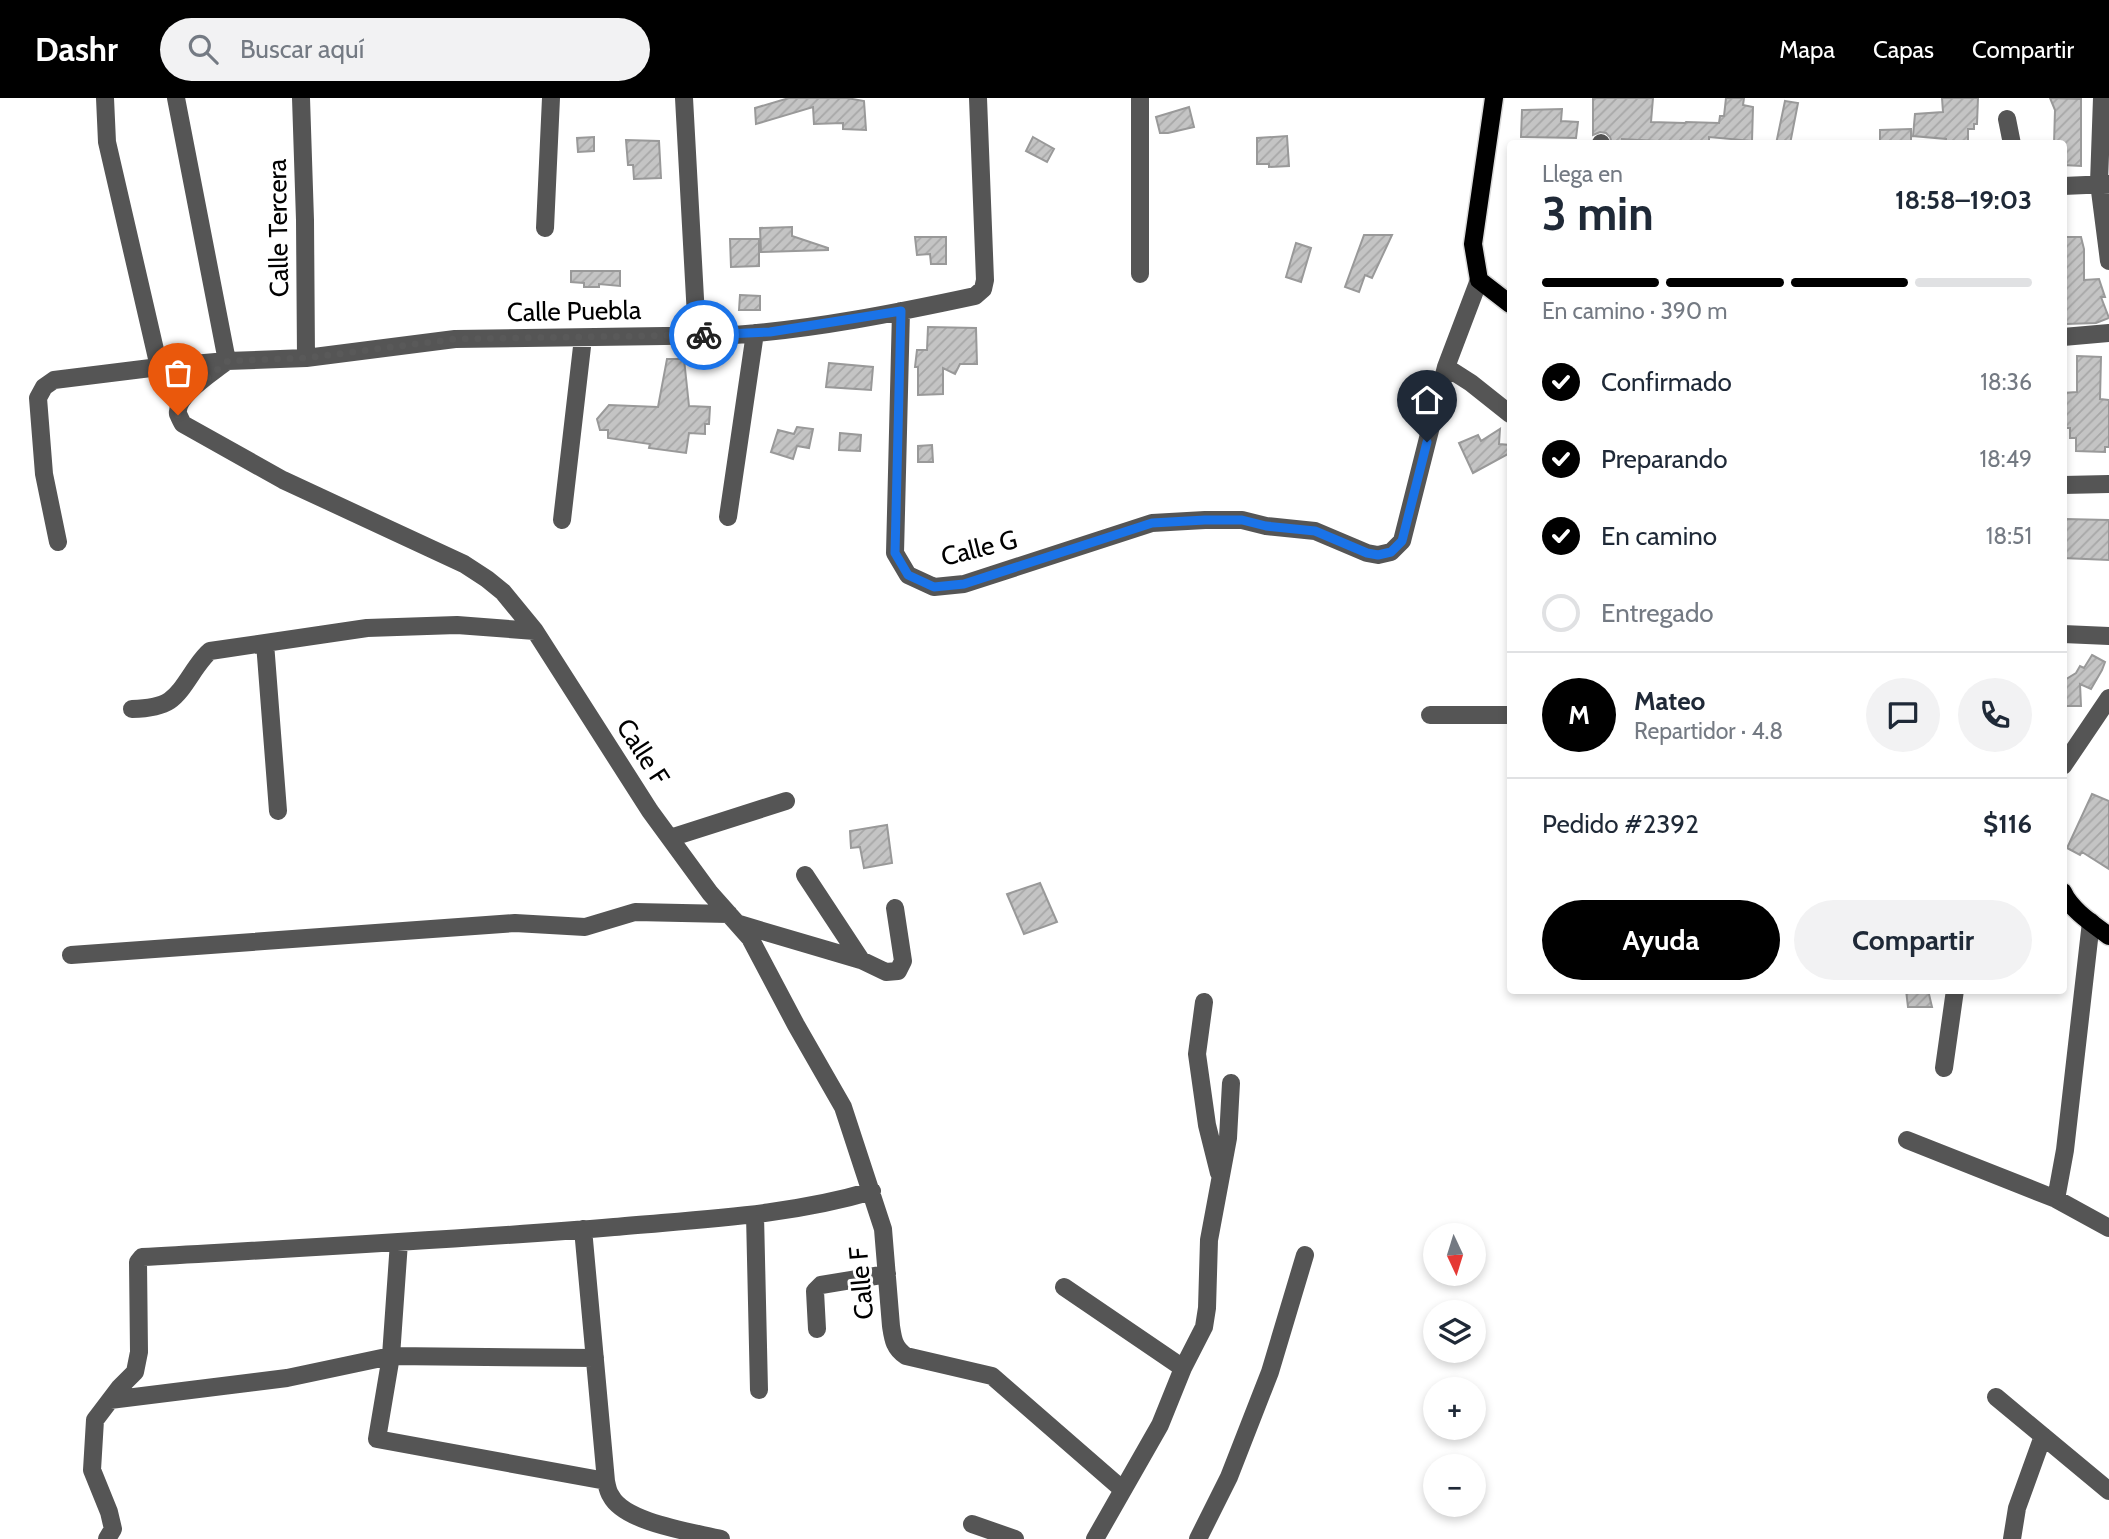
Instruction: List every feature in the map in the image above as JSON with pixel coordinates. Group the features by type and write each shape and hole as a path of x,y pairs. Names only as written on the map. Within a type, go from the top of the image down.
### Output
{"main road":[{"path":"1494,98 1473,244 1479,280 1507,302"},
{"path":"2067,900 2109,936"}],"street":[{"path":"105,98 107,142 159,367"},
{"path":"176,98 228,361"},
{"name":"Calle Tercera","path":"301,98 306,358"},
{"path":"545,228 551,98"},
{"path":"684,98 697,335"},
{"name":"Calle Puebla","path":"58,542 44,474 38,398 44,387 54,380 159,367 306,358 455,339 755,333 901,311 975,296 983,289 985,280 978,98"},
{"path":"1140,98 1140,274"},
{"path":"2102,98 2109,261"},
{"path":"2007,120 2011,140"},
{"path":"2067,186 2104,184"},
{"path":"1479,280 1446,368 1471,383 1507,412"},
{"name":"Calle G","path":"901,311 895,553 908,575 934,587 964,584 1152,523 1242,520 1266,526 1315,531 1367,553 1378,555 1391,552 1402,541 1446,368"},
{"path":"729,517 755,333"},
{"path":"2067,337 2109,333"},
{"path":"562,520 583,338"},
{"name":"Calle F","path":"228,361 186,395 179,404 178,415 183,425 283,480 464,564 503,592 535,631 670,838 710,893 750,938 843,1107 883,1229 891,1326 898,1351 906,1356 992,1376 1123,1490"},
{"path":"2067,485 2109,484"},
{"path":"132,709 153,708 168,703 178,694 210,651 367,628 457,625 535,631"},
{"path":"2067,634 2109,636"},
{"path":"265,643 278,811"},
{"path":"2067,760 2109,698"},
{"path":"1430,715 1507,715"},
{"path":"670,838 786,801"},
{"path":"805,875 861,960"},
{"path":"71,955 515,923 585,927 635,912 733,919 861,960 886,972 898,971 903,961 895,908"},
{"path":"2056,1199 2065,1150 2091,922"},
{"path":"1944,1068 1954,994"},
{"path":"1203,1002 1197,1054 1207,1125 1221,1180"},
{"path":"1095,1539 1160,1425 1183,1368 1204,1326 1209,1240 1228,1138 1231,1083"},
{"path":"1907,1140 2056,1199 2109,1228"},
{"path":"107,1539 113,1530 109,1512 92,1470 95,1420 135,1372 139,1352 137,1270 142,1257 400,1242 755,1215 834,1202 872,1191"},
{"path":"755,1215 760,1390"},
{"path":"583,1229 606,1481 611,1498 624,1510 647,1520 721,1539"},
{"path":"400,1242 391,1356 377,1438 606,1481"},
{"path":"1198,1539 1229,1477 1269,1372 1305,1255"},
{"path":"817,1329 815,1291 821,1285 887,1274"},
{"path":"1064,1287 1183,1368"},
{"path":"110,1400 287,1378 391,1356 594,1358"},
{"path":"1996,1398 2109,1491"},
{"path":"2012,1539 2017,1508 2043,1436"},
{"path":"972,1524 1015,1539"}],"building":[{"path":"789,98 847,98 864,101 866,130 843,129 843,123 814,124 813,107 756,124 755,108"},
{"path":"1593,98 1653,98 1651,122 1719,123 1720,116 1724,116 1726,98 1744,98 1743,105 1753,107 1752,140 1709,137 1709,140 1611,140 1606,133 1593,135"},
{"path":"1942,98 1978,98 1977,124 1974,124 1974,129 1968,129 1968,140 1913,136 1915,114 1943,112"},
{"path":"2050,98 2081,99 2081,166 2067,165 2067,140 2054,140 2055,110"},
{"path":"1785,101 1798,103 1791,140 1777,140"},
{"path":"1189,107 1194,127 1160,133 1156,117"},
{"path":"1562,109 1561,121 1578,122 1576,138 1521,137 1522,110"},
{"path":"1911,129 1911,140 1880,140 1880,130"},
{"path":"1287,136 1289,166 1269,167 1269,164 1257,164 1257,138"},
{"path":"594,137 594,151 578,152 577,138"},
{"path":"1033,137 1054,149 1047,162 1026,151"},
{"path":"626,140 659,141 661,178 634,179 633,165 628,165"},
{"path":"792,227 792,236 828,250 761,252 760,228"},
{"path":"1364,235 1392,235 1372,278 1365,275 1359,292 1345,287"},
{"path":"915,237 946,237 946,264 931,264 930,254 917,255"},
{"path":"2067,237 2081,237 2084,249 2084,280 2099,279 2105,297 2101,297 2109,318 2096,323 2067,324"},
{"path":"730,239 759,239 759,266 731,267"},
{"path":"1296,243 1311,248 1301,282 1286,277"},
{"path":"571,271 620,271 620,286 599,284 599,287 584,287 584,283 571,282"},
{"path":"740,295 760,296 760,310 739,310"},
{"path":"928,327 976,328 977,364 960,364 955,374 943,368 943,394 918,395 918,367 915,367 917,350 927,350"},
{"path":"2077,356 2101,357 2100,399 2109,400 2109,447 2105,447 2105,452 2076,451 2076,438 2070,438 2070,428 2067,428 2067,393 2077,392"},
{"path":"667,359 684,359 689,406 710,407 709,424 705,424 705,434 689,433 686,453 608,438 608,430 600,430 597,419 609,405 658,407"},
{"path":"829,363 873,367 871,390 826,387"},
{"path":"797,427 813,429 809,448 797,446 793,459 771,452 778,430 794,434"},
{"path":"1500,429 1499,444 1507,445 1507,455 1473,473 1459,443 1478,435 1481,441"},
{"path":"840,433 861,435 860,451 839,450"},
{"path":"932,445 933,462 918,462 918,446"},
{"path":"2067,519 2109,520 2109,560 2067,558"},
{"path":"2092,655 2105,662 2091,689 2080,684 2081,706 2067,706 2067,679 2076,673 2080,666 2084,668"},
{"path":"2092,794 2109,801 2109,869 2082,852 2080,855 2067,848"},
{"path":"887,825 892,863 864,868 860,847 851,848 850,831"},
{"path":"1040,883 1057,922 1024,934 1007,894"},
{"path":"1906,994 1929,994 1932,1007 1908,1007"}],"way so far":[{"path":"178,415 179,404 186,395 228,361 306,358 455,339 704,335"}],"route":[{"path":"704,335 770,332 901,311 895,553 908,575 934,587 964,584 1152,523 1242,520 1266,526 1315,531 1367,553 1378,555 1391,552 1402,541 1427,442"}]}
